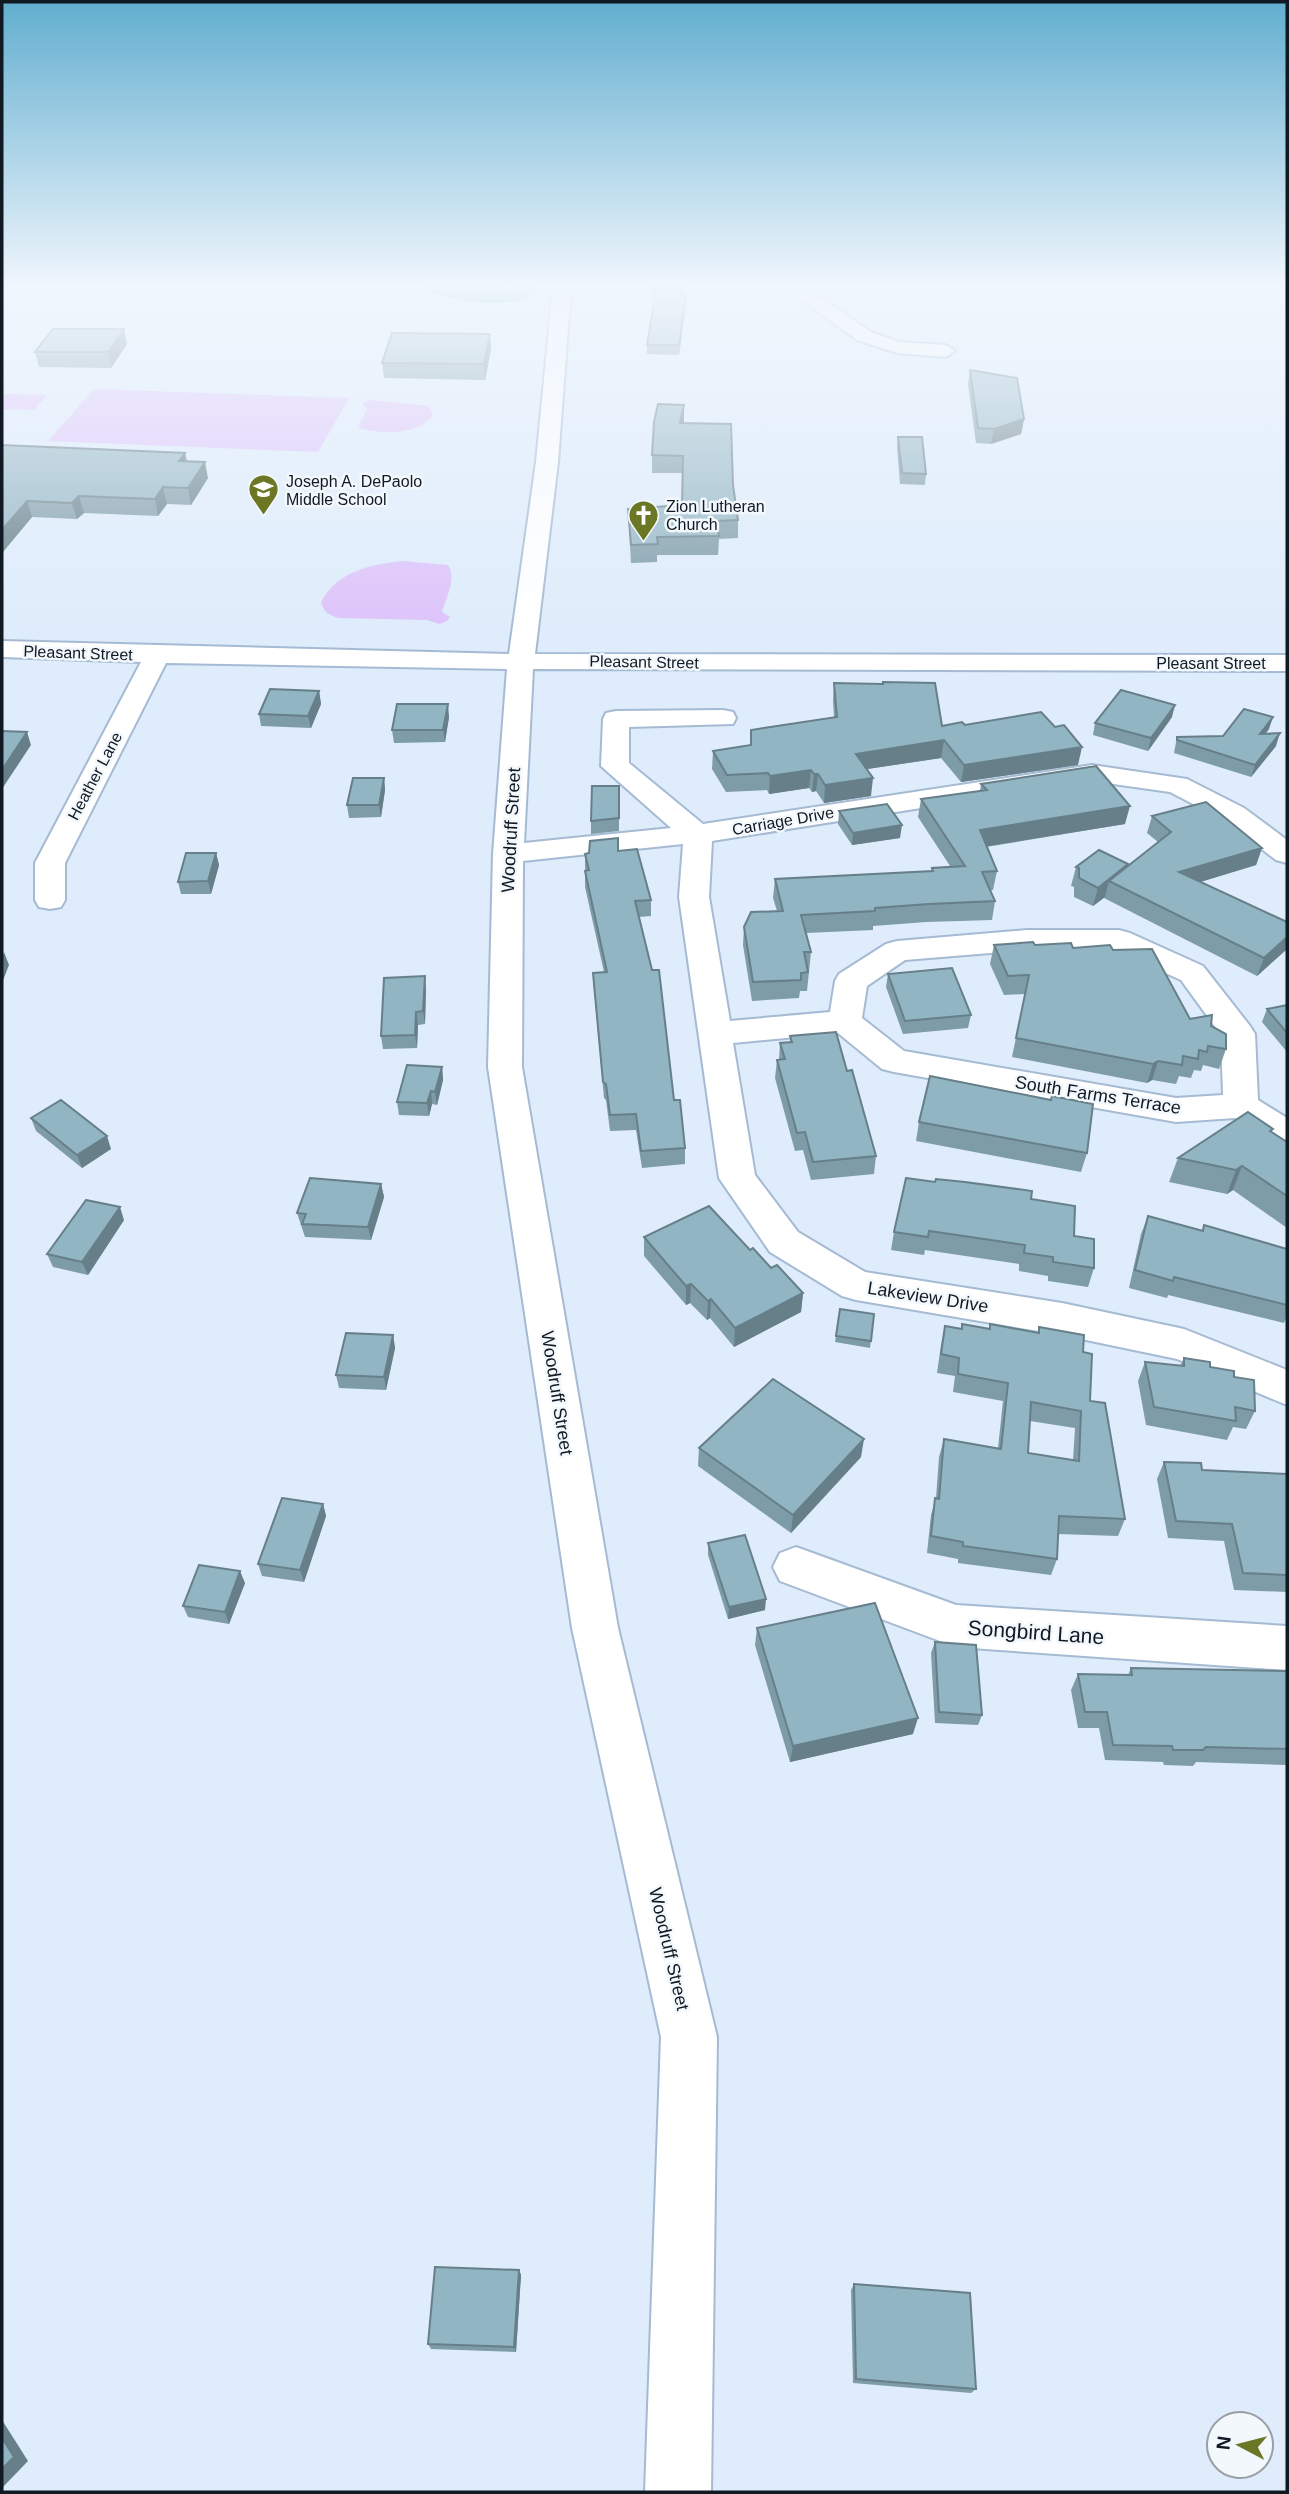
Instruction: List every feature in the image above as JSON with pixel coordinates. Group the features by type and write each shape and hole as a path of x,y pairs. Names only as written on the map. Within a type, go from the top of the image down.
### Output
{"street":[{"name":"Woodruff Street","path":"552,403 521,660 508,854 505,1067 595,1628 689,2037 678,2492"},
{"name":"Pleasant Street","path":"2,649 157,656 521,660 1287,663"},
{"name":"Heather Lane","path":"50,900 50,863 157,656"},
{"path":"698,835 615,766 617,719 723,718"},
{"name":"Carriage Drive","path":"508,854 698,835 1092,773 1177,785 1234,814 1287,855"},
{"name":"Lakeview Drive","path":"698,835 694,897 737,1178 784,1242 856,1284 1062,1319 1184,1345 1287,1388"},
{"path":"713,1034 845,1021 851,981 897,951 1027,940 1119,940 1192,973 1238,1034 1241,1106 1287,1134"},
{"name":"South Farms Terrace","path":"845,1021 894,1061 1176,1110 1241,1106"},
{"name":"Songbird Lane","path":"796,1567 956,1626 1287,1648"}],"shaded area":[{"path":"2,403 40,403 34,410 2,409"},
{"path":"81,403 346,403 318,452 48,441"},
{"path":"362,403 403,403 428,406 433,414 427,421 410,430 388,432 358,428 367,409"},
{"path":"402,561 448,565 451,582 442,612 450,617 447,621 439,624 427,620 338,618 324,609 321,602 345,576 366,568"}],"building":[{"path":"975,403 1021,403 1024,419 994,429 978,428"},
{"path":"658,404 684,405 680,423 731,424 733,485 738,520 716,521 719,536 657,537 658,544 631,545 628,509 682,505 683,456 652,455"},
{"path":"898,437 922,437 926,474 902,473"},
{"path":"2,445 185,453 179,461 205,462 188,488 163,487 155,499 79,496 72,503 27,501 2,530"},
{"path":"834,683 935,683 942,726 962,722 965,725 1041,712 1055,727 1064,725 1082,747 964,765 944,740 856,754 873,778 825,785 818,774 811,770 770,776 768,773 727,775 713,751 751,745 751,730 837,717"},
{"path":"270,689 319,691 308,716 259,714"},
{"path":"1121,690 1175,705 1151,738 1095,723"},
{"path":"397,704 448,704 443,730 392,730"},
{"path":"1244,709 1273,717 1260,734 1280,733 1255,765 1177,740 1177,737 1223,736"},
{"path":"2,731 27,732 2,770"},
{"path":"1096,766 1130,806 980,830 997,871 982,872 995,901 801,915 811,952 804,952 808,972 801,973 801,980 753,982 744,927 751,912 783,911 775,879 933,871 932,868 965,866 921,799 987,790 981,784"},
{"path":"353,778 384,778 379,805 347,805"},
{"path":"592,786 619,786 619,818 591,821"},
{"path":"1206,802 1262,848 1179,872 1287,922 1287,937 1264,958 1109,881 1171,832 1152,816"},
{"path":"887,804 902,825 853,833 839,811"},
{"path":"618,838 618,851 637,849 651,900 635,901 652,970 659,970 674,1100 680,1100 685,1148 641,1151 636,1114 610,1115 606,1084 603,1082 593,973 607,972 585,871 589,870 585,854 589,853 590,841"},
{"path":"1099,850 1128,864 1098,888 1079,878 1079,868 1076,867"},
{"path":"186,853 216,853 208,881 178,882"},
{"path":"1033,942 1035,945 1071,943 1073,948 1110,945 1113,950 1152,949 1190,1019 1212,1015 1211,1026 1226,1034 1226,1049 1208,1046 1207,1052 1199,1050 1198,1059 1183,1056 1182,1065 1158,1061 1153,1064 1016,1038 1029,975 1008,976 994,945"},
{"path":"952,968 971,1015 905,1021 888,974"},
{"path":"425,976 423,1011 416,1012 415,1035 381,1036 384,978"},
{"path":"1287,1005 1287,1033 1267,1009"},
{"path":"836,1032 847,1071 852,1070 876,1156 813,1162 805,1132 797,1133 777,1060 785,1059 780,1043 792,1042 790,1036"},
{"path":"407,1065 442,1067 435,1092 431,1091 427,1103 397,1102"},
{"path":"930,1076 1051,1100 1052,1096 1093,1104 1087,1153 919,1122"},
{"path":"61,1100 107,1136 77,1155 31,1118"},
{"path":"1248,1112 1287,1142 1287,1196 1242,1166 1236,1170 1178,1158"},
{"path":"310,1178 381,1184 368,1227 302,1224 306,1214 297,1213"},
{"path":"906,1178 1032,1191 1031,1199 1075,1206 1074,1236 1094,1239 1094,1268 1053,1262 1053,1257 1024,1253 1025,1245 929,1231 928,1237 894,1232"},
{"path":"86,1200 120,1207 82,1262 47,1254"},
{"path":"709,1206 750,1250 753,1248 771,1268 777,1265 803,1293 735,1328 711,1299 708,1301 691,1284 686,1286 644,1237"},
{"path":"1148,1216 1203,1231 1204,1225 1287,1249 1287,1305 1174,1277 1173,1281 1135,1270"},
{"path":"840,1309 874,1314 871,1341 836,1336"},
{"path":"962,1324 990,1329 990,1324 1039,1333 1039,1327 1084,1335 1083,1352 1092,1354 1090,1401 1105,1403 1125,1519 1059,1516 1057,1559 963,1546 963,1542 931,1536 935,1498 939,1499 944,1439 1001,1449 1008,1383 958,1374 959,1358 941,1354 945,1326 962,1329","holes":["1031,1402 1081,1411 1079,1461 1028,1453"]},
{"path":"346,1333 393,1335 384,1377 336,1375"},
{"path":"1184,1358 1210,1362 1210,1367 1234,1371 1234,1377 1254,1380 1255,1411 1235,1407 1236,1421 1154,1407 1145,1362 1184,1366"},
{"path":"773,1379 864,1439 793,1515 699,1448"},
{"path":"1164,1462 1201,1463 1202,1470 1287,1474 1287,1575 1243,1573 1232,1524 1176,1521"},
{"path":"282,1498 323,1504 300,1570 258,1564"},
{"path":"745,1535 766,1599 729,1607 708,1543"},
{"path":"199,1565 240,1571 225,1612 183,1606"},
{"path":"875,1603 918,1718 793,1746 757,1628"},
{"path":"935,1642 976,1645 982,1715 939,1712"},
{"path":"1131,1668 1287,1671 1287,1749 1206,1747 1203,1750 1173,1750 1172,1746 1113,1745 1107,1712 1085,1712 1078,1674 1132,1675"},
{"path":"435,2267 519,2270 514,2347 428,2344"},
{"path":"854,2284 970,2293 976,2389 856,2379"},
{"path":"2,2438 14,2457 2,2469"}],"place":[{"name":"Joseph A. DePaolo Middle School","path":"263,517"},
{"name":"Zion Lutheran Church","path":"643,542"}]}
